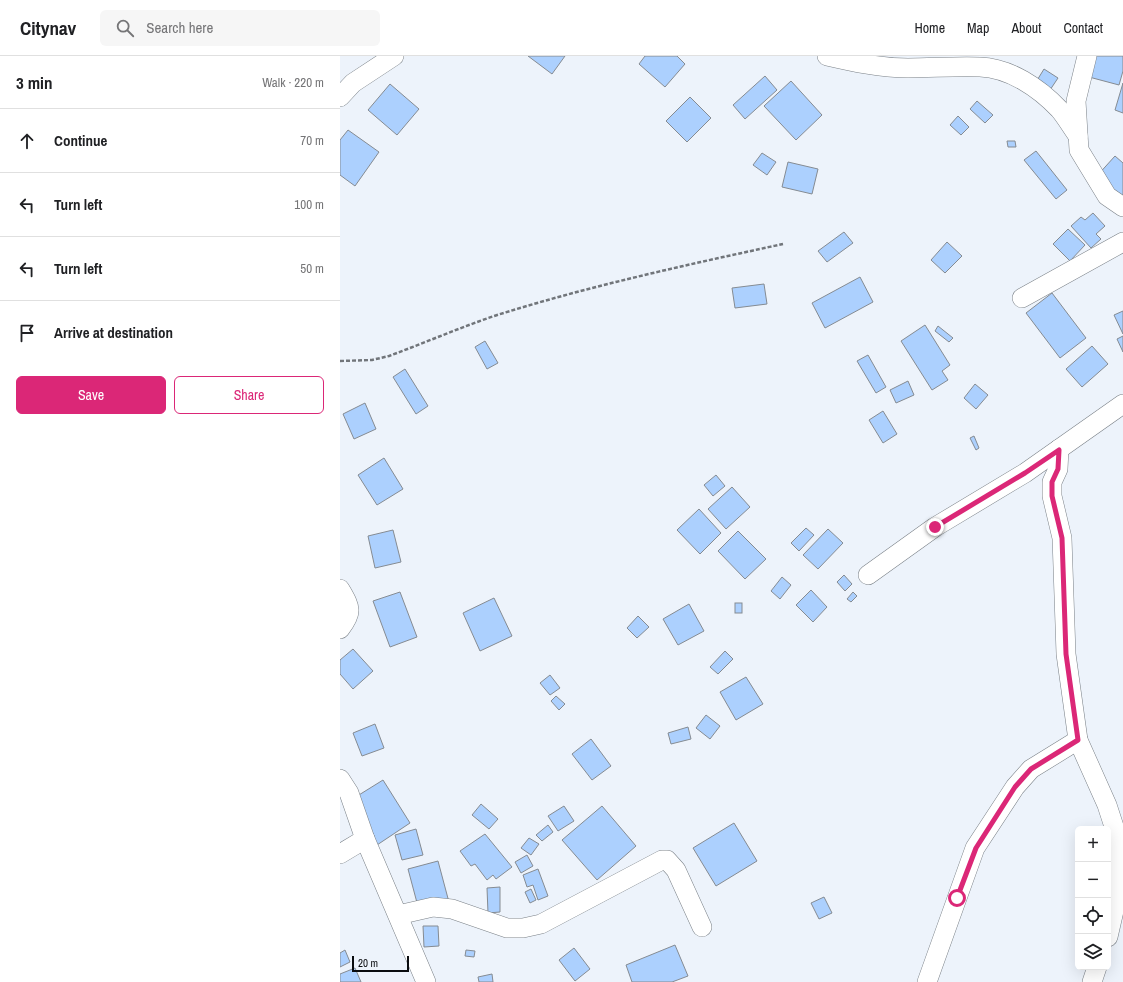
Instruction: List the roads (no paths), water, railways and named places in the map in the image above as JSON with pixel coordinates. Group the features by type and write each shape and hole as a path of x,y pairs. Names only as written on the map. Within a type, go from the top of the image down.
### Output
{"street":[{"path":"340,97 353,83 394,56"},
{"path":"827,56 863,64 906,68 981,67 999,70 1021,79 1038,90 1060,110 1078,136"},
{"path":"1086,56 1076,101 1079,150 1107,196 1123,207"},
{"path":"1022,298 1123,242"},
{"path":"868,574 935,527 1025,473 1123,404"},
{"path":"1059,450 1058,469 1052,482 1052,496 1062,538 1066,654 1078,740 1107,805 1118,839 1119,889 1109,934"},
{"path":"340,589 350,607 348,618 340,629"},
{"path":"927,982 976,848 982,836 1015,787 1031,769 1078,740"},
{"path":"340,779 349,794 365,839 426,982"},
{"path":"340,854 365,839"},
{"path":"398,915 433,907 452,909 506,928 541,924 662,860 667,860 676,870 702,927"},
{"path":"1092,982 1096,970"}]}
